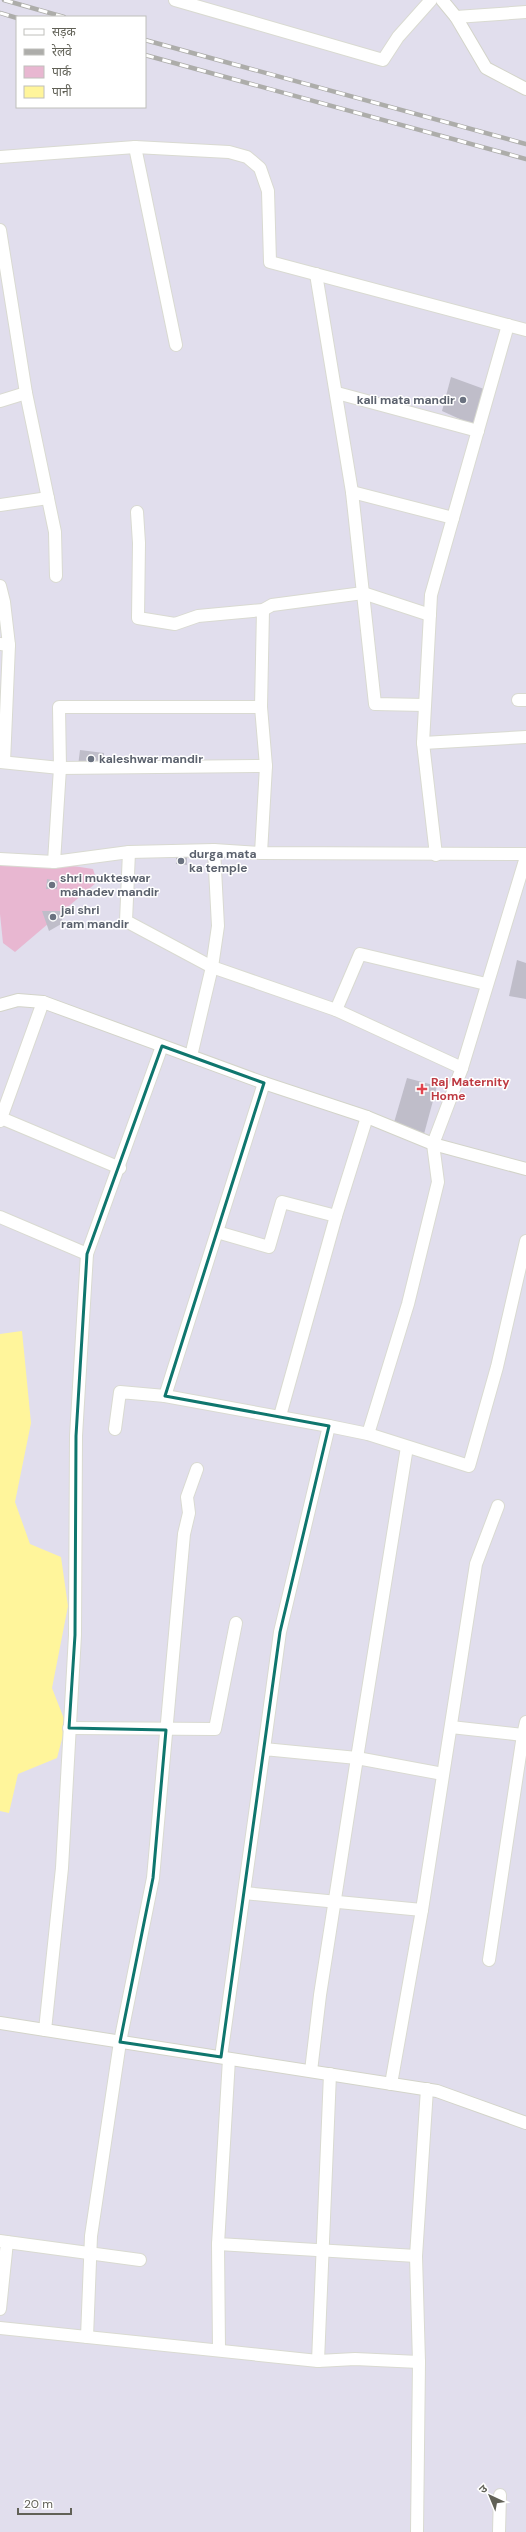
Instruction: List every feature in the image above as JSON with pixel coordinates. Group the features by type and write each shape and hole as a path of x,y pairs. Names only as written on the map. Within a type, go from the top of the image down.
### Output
{"street":[{"path":"176,0 383,60 398,37 431,0"},
{"path":"442,0 456,17 486,68 526,89"},
{"path":"456,17 526,12"},
{"path":"0,157 135,147 229,152 248,157 260,168 268,191 270,262 526,330"},
{"path":"135,147 176,345"},
{"path":"0,230 26,393 55,532 56,576"},
{"path":"316,274 337,393 352,492 375,704 425,705"},
{"path":"436,855 423,743 431,595 508,325"},
{"path":"0,401 26,393"},
{"path":"337,393 478,431"},
{"path":"352,492 453,518"},
{"path":"0,505 48,498"},
{"path":"137,512 139,543 138,618 175,624 198,616 263,610 272,605 363,592 430,615"},
{"path":"0,586 4,602 2,762 60,768 266,766"},
{"path":"261,853 266,766 261,707 263,610"},
{"path":"54,862 60,768 59,707 261,707"},
{"path":"423,743 526,737"},
{"path":"0,859 54,862 129,852 214,850 261,853 436,855 526,854"},
{"path":"191,1056 212,967 218,926 214,850"},
{"path":"129,852 126,921 212,967 336,1010 462,1068"},
{"path":"368,1434 408,1304 438,1182 433,1144 462,1068 486,984 526,857"},
{"path":"336,1010 360,954 486,984"},
{"path":"0,1005 18,1000 43,1002 264,1083 366,1117 433,1144 526,1169"},
{"path":"43,1002 1,1119 120,1168"},
{"path":"45,2030 62,1868 75,1635 76,1436 87,1254 120,1168 162,1046"},
{"path":"165,1396 264,1083"},
{"path":"280,1416 336,1216 366,1117"},
{"path":"216,1232 269,1247 282,1202 336,1216"},
{"path":"0,1217 87,1254"},
{"path":"116,1429 120,1392 165,1396 280,1416 368,1434 469,1466 498,1367 526,1241"},
{"path":"219,2349 218,2244 225,2058 244,1893 280,1632 329,1426"},
{"path":"311,2071 334,1902 407,1447"},
{"path":"87,2337 89,2253 120,2042 153,1878 184,1534 189,1513 187,1498 197,1469"},
{"path":"391,2084 422,1910 476,1564 498,1506"},
{"path":"69,1728 166,1730 215,1729 236,1623"},
{"path":"489,1960 526,1722"},
{"path":"451,1727 523,1735"},
{"path":"264,1749 357,1758 443,1774"},
{"path":"244,1893 422,1910"},
{"path":"0,2023 438,2091 526,2123"},
{"path":"318,2361 330,2074"},
{"path":"418,2532 419,2362 416,2256 427,2089"},
{"path":"0,2309 3,2241 140,2260"},
{"path":"218,2244 416,2256"},
{"path":"0,2328 219,2349 318,2361 355,2359 419,2362"},
{"path":"499,2532 500,2495"}],"highlighted area":[{"path":"162,1046 264,1083 165,1396 329,1426 280,1632 221,2057 120,2042 153,1878 166,1730 69,1728 75,1635 76,1436 87,1254"}],"green space":[{"path":"0,855 93,869 97,882 15,952 3,943 0,914"}],"water":[{"path":"22,1331 31,1423 15,1502 30,1544 61,1557 68,1606 52,1688 66,1724 57,1758 18,1774 9,1813 0,1811 0,1334"}],"building":[{"name":"kali mata mandir","path":"451,377 484,389 473,425 442,411"},
{"name":"kaleshwar mandir","path":"80,750 104,753 103,766 78,766"},
{"name":"durga mata ka temple","path":"176,857 187,857 187,865 176,864"},
{"name":"shri mukteswar mahadev mandir","path":"47,879 58,881 57,889 46,889"},
{"name":"jai shri ram mandir","path":"42,911 60,911 63,923 49,931"},
{"path":"517,960 526,963 526,999 509,996"},
{"path":"407,1078 437,1086 424,1134 393,1126"}],"railway":[{"path":"4,0 60,16"},
{"path":"0,13 16,18"},
{"path":"146,40 526,144"},
{"path":"146,55 526,159"}],"place":[{"name":"kali mata mandir","path":"463,400"},
{"name":"kaleshwar mandir","path":"91,759"},
{"name":"durga mata ka temple","path":"181,861"},
{"name":"shri mukteswar mahadev mandir","path":"52,885"},
{"name":"jai shri ram mandir","path":"53,917"},
{"name":"Raj Maternity Home","path":"422,1089"}]}
